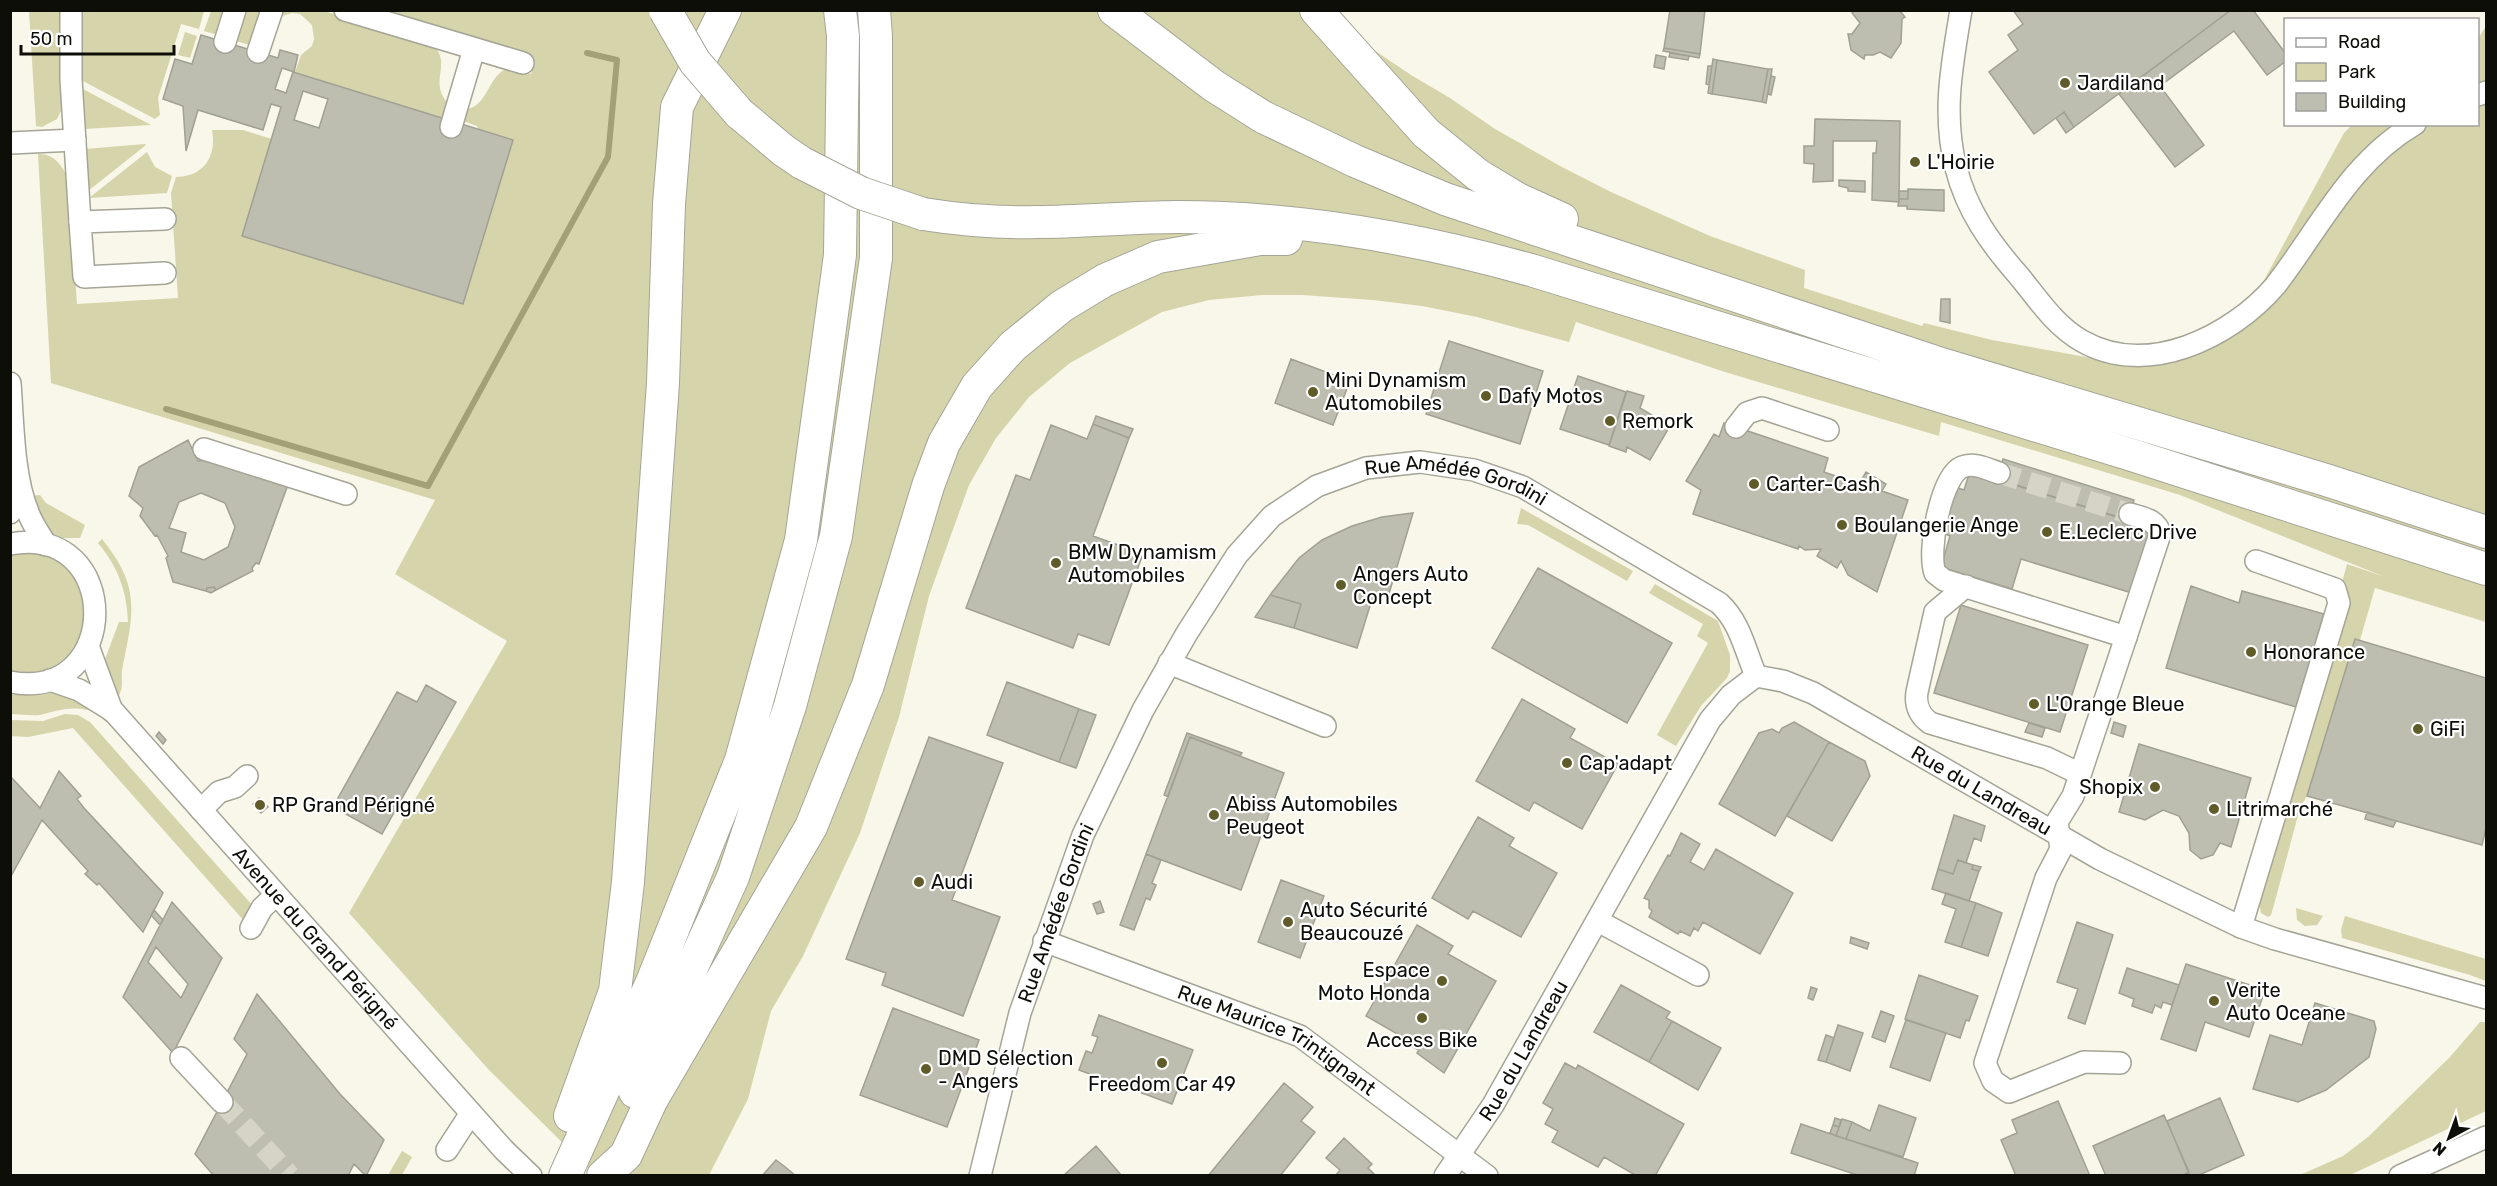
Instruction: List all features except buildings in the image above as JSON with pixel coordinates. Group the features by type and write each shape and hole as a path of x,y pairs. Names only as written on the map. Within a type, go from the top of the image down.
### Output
{"highway":[{"path":"665,10 695,62 739,113 776,145 802,163 861,193 923,214 981,221 1026,222 1176,217 1279,220 1462,251 1534,271 2135,456 2487,569"},
{"path":"567,1171 566,1127 615,991 628,882 663,383 669,204 677,106 725,10"},
{"path":"567,1171 652,982 741,760 801,540 840,255 843,36 840,10"},
{"path":"601,1176 733,877 790,706 836,536 876,258 874,10"},
{"path":"1114,10 1214,86 1263,117 1305,138 1445,199 1996,382 2326,480 2487,532"},
{"path":"1316,10 1426,133 1478,175 1518,199 1583,228 1614,255"},
{"path":"601,1176 626,1155 651,1101 812,827 868,685 928,486 944,443 977,386 1013,346 1062,306 1105,280 1158,257 1260,239 1321,240 1371,234"},
{"path":"2326,480 2386,487 2468,509 2487,511"}],"street":[{"path":"71,10 69,38 84,277 165,273"},
{"path":"225,42 235,10"},
{"path":"258,52 272,10"},
{"path":"345,10 523,63"},
{"path":"1961,10 1949,93 1951,143 1961,185 1974,216 1998,251 2058,323 2098,349 2123,356 2138,356 2177,349 2195,343 2230,326 2261,302 2288,269 2356,172 2387,142 2412,126"},
{"path":"451,127 474,49"},
{"path":"10,143 75,140"},
{"path":"80,222 165,219"},
{"path":"10,383 15,456 27,511 46,545"},
{"path":"1736,427 1747,413 1762,408 1828,430"},
{"path":"204,449 346,494"},
{"path":"10,513 15,456"},
{"name":"Rue Amédée Gordini","path":"980,1176 1020,1012 1044,940 1083,836 1143,710 1169,663 1237,555 1272,516 1317,486 1366,468 1420,462 1474,470 1523,487 1719,603 1733,618 1756,676"},
{"path":"1999,473 1972,465 1959,469 1949,478 1932,542 1931,555 1937,576 2126,637"},
{"path":"2120,1063 2084,1062 2009,1092 1993,1081 1985,1063 2046,878 2061,849 2057,822 2073,796 2160,534 2158,526 2152,521 2130,514"},
{"path":"10,544 29,542 46,545 73,560 91,586 96,616 94,632 88,646 72,666 50,680 30,684 10,682"},
{"path":"2241,927 2339,603 2335,589 2256,561"},
{"path":"1966,586 1940,606 1932,619 1917,692 1916,701 1921,715 1930,723 2047,758 2080,774"},
{"name":"Avenue du Grand Périgné","path":"88,646 112,711"},
{"path":"1169,663 1325,726"},
{"name":"Rue du Landreau","path":"1445,1176 1493,1106 1710,720 1731,695 1756,676 1783,681 1813,693 2059,836 2241,927 2275,939 2487,998"},
{"name":"Avenue du Grand Périgné","path":"50,680 79,690 112,711 525,1172"},
{"path":"201,810 219,792 235,787 248,776"},
{"path":"250,928 262,908 276,896"},
{"path":"1598,921 1698,975"},
{"name":"Rue Maurice Trintignant","path":"1044,940 1300,1036 1487,1176"},
{"path":"181,1059 222,1102"},
{"path":"447,1150 471,1113"},
{"path":"2400,1176 2484,1137"}],"green space":[{"path":"29,11 60,11 64,105 57,119 42,127 36,126"},
{"path":"79,11 204,11 199,29 181,24 158,98 160,115 155,119 81,80"},
{"path":"211,11 230,11 222,36 204,31"},
{"path":"239,11 268,11 256,47 230,39"},
{"path":"276,11 324,11 431,43 438,50 441,58 440,86 447,102 442,118 295,72 301,55 312,46 314,39 312,25 300,14 292,13 273,19"},
{"path":"369,11 1329,11 1371,48 1495,129 1611,192 1710,236 1805,270 1804,288 1922,326 1924,323 1992,340 2097,359 2185,335 2201,328 2234,309 2262,284 2344,133 2351,126 2479,126 2479,37 2486,26 2486,622 2375,588 2360,640 2355,639 2307,796 2300,808 2271,915 2268,917 2261,913 2258,897 2347,564 2385,577 2180,495 1941,422 1939,436 1725,372 1576,322 1569,342 1477,317 1422,306 1302,295 1262,295 1209,300 1162,312 1070,363 1029,397 996,438 969,485 929,596 899,717 860,833 803,956 771,1011 748,1099 709,1175 595,1175 489,1070 349,913 507,641 395,574 435,500 51,383 38,154 53,158 68,178 77,304 178,298 171,193 176,177 194,173 206,163 212,148 212,130 243,130 272,139 513,140 478,129 477,126 463,121 467,109 480,102 501,72 508,68 531,74 535,61"},
{"path":"185,32 197,36 190,58 178,55"},
{"path":"81,88 151,125 84,129"},
{"path":"146,145 88,191 85,149"},
{"path":"147,152 155,167 172,176 167,193 89,198"},
{"path":"40,495 46,503 85,525 80,538 58,538 50,533 27,496"},
{"path":"1521,508 1633,571 1627,581 1528,525 1517,524"},
{"path":"102,539 124,572 131,602 122,687 118,697 113,693 104,662 119,622 128,622 127,611 116,570 98,543"},
{"path":"34,553 57,561 72,575 80,589 84,604 84,620 81,635 73,649 62,661 38,672 11,671 11,554"},
{"path":"1655,584 1718,621 1730,655 1730,671 1727,678 1701,706 1676,746 1657,735 1708,643 1697,636 1703,624 1649,593"},
{"path":"63,693 94,706 87,710 69,709 40,715 11,714 10,695"},
{"path":"65,714 78,715 90,722 253,906 245,922 73,728 28,737 11,736 10,720 43,721"},
{"path":"2296,908 2323,916 2317,925 2305,926 2297,920"},
{"path":"2345,916 2486,959 2486,981 2342,938 2341,930"},
{"path":"2480,1022 2486,1022 2486,1111 2350,1175 2300,1175 2343,1156 2368,1137 2450,1057"},
{"path":"402,1151 412,1157 402,1175 388,1175"}],"waterway":[{"path":"166,409 428,486 608,157 617,60 587,53"}],"tunnel":[{"path":"1999,473 2130,514"},
{"path":"222,1102 290,1176"}],"place":[{"name":"Jardiland","path":"2065,83"},
{"name":"L'Hoirie","path":"1915,162"},
{"name":"Mini Dynamism Automobiles","path":"1313,392"},
{"name":"Dafy Motos","path":"1486,396"},
{"name":"Remork","path":"1610,421"},
{"name":"Carter-Cash","path":"1754,484"},
{"name":"Boulangerie Ange","path":"1842,525"},
{"name":"E.Leclerc Drive","path":"2047,532"},
{"name":"BMW Dynamism Automobiles","path":"1056,563"},
{"name":"Angers Auto Concept","path":"1341,585"},
{"name":"Honorance","path":"2251,652"},
{"name":"L'Orange Bleue","path":"2034,704"},
{"name":"GiFi","path":"2418,729"},
{"name":"Cap'adapt","path":"1567,763"},
{"name":"Shopix","path":"2155,787"},
{"name":"RP Grand Périgné","path":"260,805"},
{"name":"Litrimarché","path":"2214,809"},
{"name":"Abiss Automobiles Peugeot","path":"1214,815"},
{"name":"Audi","path":"919,882"},
{"name":"Auto Sécurité Beaucouzé","path":"1288,922"},
{"name":"Espace Moto Honda","path":"1442,981"},
{"name":"Verite Auto Oceane","path":"2214,1001"},
{"name":"Access Bike","path":"1422,1018"},
{"name":"Freedom Car 49","path":"1162,1063"},
{"name":"DMD Sélection - Angers","path":"926,1069"}]}
